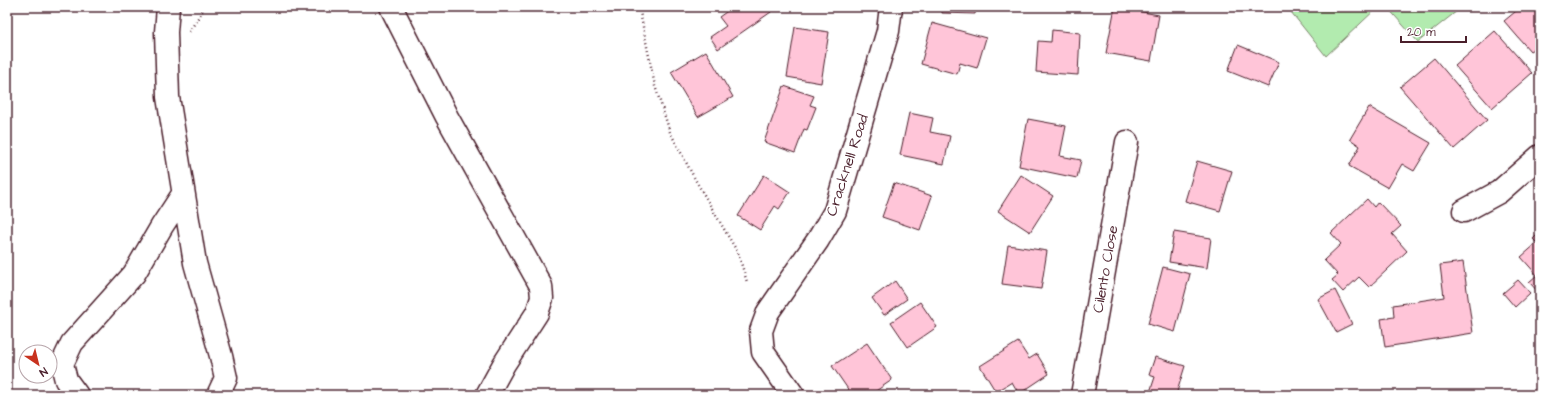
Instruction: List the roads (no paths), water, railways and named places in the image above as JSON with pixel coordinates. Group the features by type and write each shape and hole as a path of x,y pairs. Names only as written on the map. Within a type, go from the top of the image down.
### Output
{"street":[{"path":"168,7 166,32 168,97 195,263 226,378 218,395"},
{"path":"391,7 447,117 541,286 542,298 537,313 504,364 487,395"},
{"name":"Cracknell Road","path":"793,395 763,352 761,331 768,312 818,240 835,211 888,31 891,7"},
{"name":"Cilento Close","path":"1082,395 1127,142"},
{"path":"1464,211 1499,192 1540,156"},
{"path":"77,395 66,380 62,364 72,343 112,296 134,274 183,194"}]}
